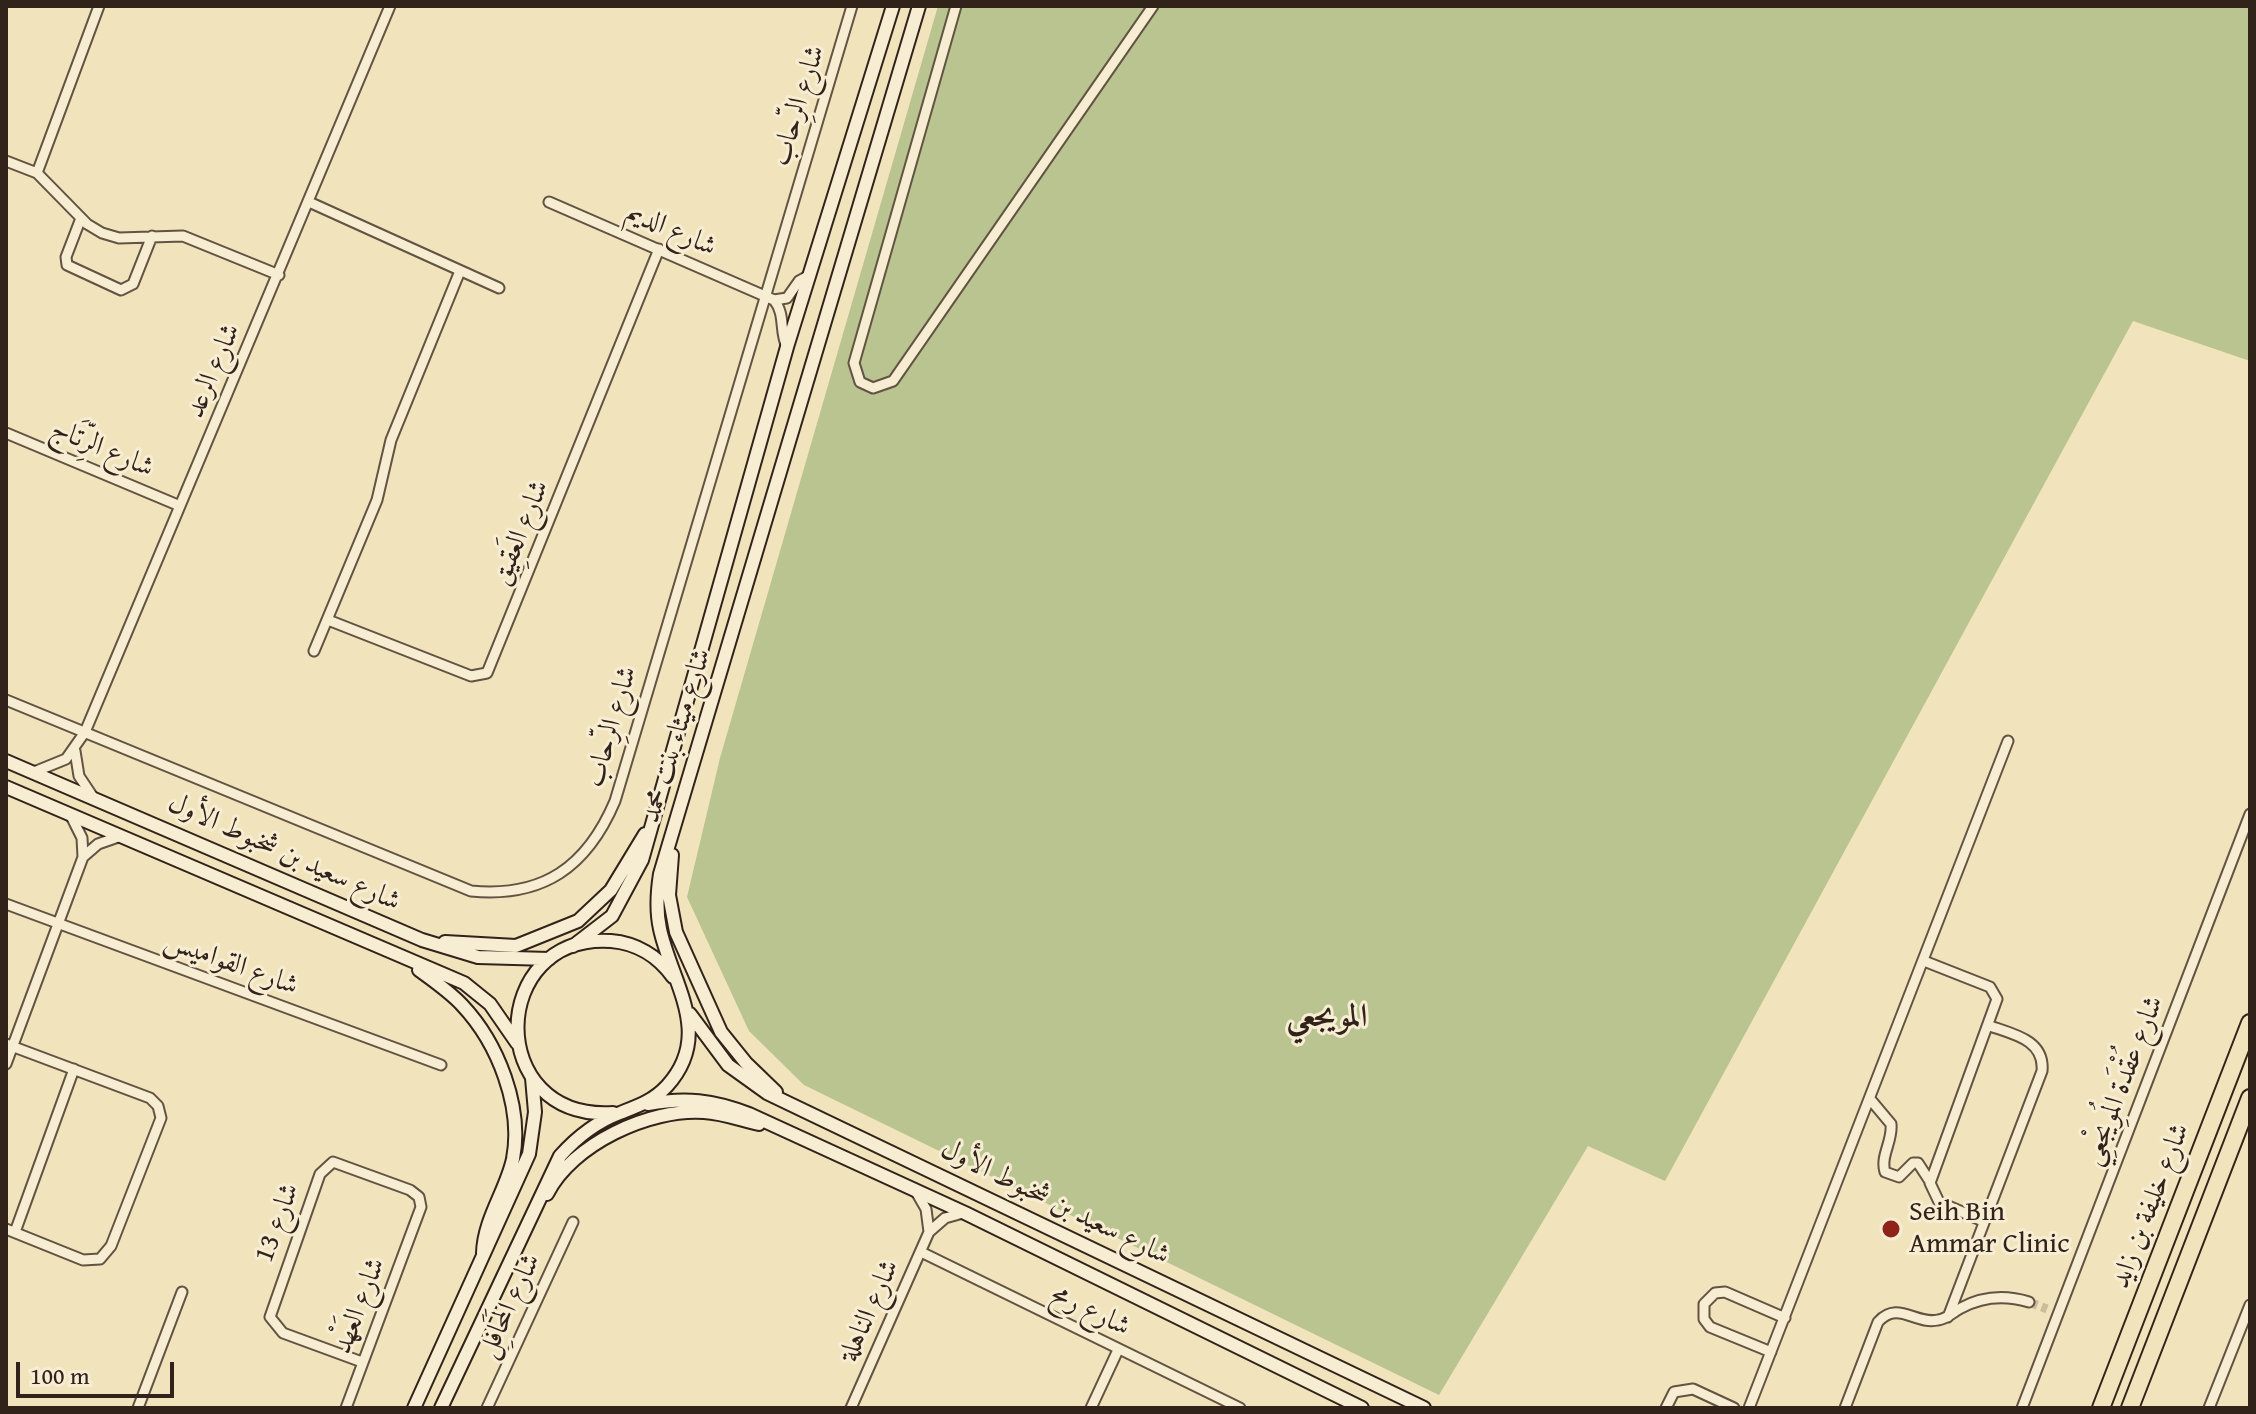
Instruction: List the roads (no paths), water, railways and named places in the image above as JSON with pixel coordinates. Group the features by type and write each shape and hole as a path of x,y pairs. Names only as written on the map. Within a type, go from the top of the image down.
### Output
{"highway":[{"name":"شارع خليفة بن زايد","path":"2101,1408 2250,1023"},
{"name":"شارع خليفة بن زايد","path":"2130,1408 2250,1098"}],"main road":[{"name":"شارع ميثاء بنت محمد","path":"573,946 602,927 620,904 642,860 787,347 893,6"},
{"name":"شارع ميثاء بنت محمد","path":"443,1407 560,1156 587,1130 620,1112 641,1105 667,1086 680,1067 690,1034 689,1012 660,929 657,902 660,874 919,6"},
{"name":"شارع سعيد بن شخبوط الأول","path":"6,761 422,940 478,957 549,959"},
{"name":"شارع سعيد بن شخبوط الأول","path":"6,787 410,963 449,976 490,1004 517,1043"},
{"path":"422,940 502,948 530,942 571,925 592,912 611,890 654,818"},
{"path":"674,828 669,895 676,932 721,1032 746,1063 786,1101"},
{"path":"414,1408 529,1154 535,1112 532,1078 517,1043 521,999 537,970 549,959 573,946 610,941 645,951 665,966 680,986"},
{"path":"410,963 456,999 480,1027 515,1110 513,1159 484,1238 483,1260"},
{"name":"شارع سعيد بن شخبوط الأول","path":"689,1012 728,1065 753,1085 1424,1408"},
{"path":"532,1078 549,1096 571,1108 596,1114 620,1112"},
{"name":"شارع سعيد بن شخبوط الأول","path":"641,1105 690,1098 713,1101 773,1126 915,1189 1362,1408"},
{"path":"512,1255 529,1235 552,1185 564,1169 585,1149 611,1134 693,1111 773,1126"}],"street":[{"path":"37,173 99,6"},
{"name":"شارع الرعد","path":"75,751 279,275 390,6"},
{"name":"شارع الرِّحاب","path":"6,700 471,891 513,892 554,880 591,843 615,801 770,299 852,6"},
{"path":"956,6 854,363 857,378 868,387 884,387 893,381 1153,6"},
{"path":"6,161 37,173 81,218 110,236 183,236 279,275"},
{"path":"309,202 499,288"},
{"name":"شارع الديم","path":"549,202 770,299"},
{"path":"81,218 66,257 67,265 121,290 133,284 152,236"},
{"name":"شارع العَقِيق","path":"328,620 471,676 487,673 659,249"},
{"path":"314,651 383,487 391,440 460,271"},
{"path":"770,299 787,298 799,281 810,274"},
{"path":"770,299 782,314 783,337 787,347"},
{"name":"شارع الرِّتَاج","path":"6,433 180,506"},
{"path":"1749,1408 2008,741"},
{"path":"34,772 56,765 75,751 79,776 93,797"},
{"path":"6,1064 9,1045 83,857 82,838 70,814"},
{"name":"شارع عُقْدَة المُوِيجْعِي","path":"2022,1408 2250,814"},
{"path":"83,857 98,844 122,836"},
{"name":"شارع القواميس","path":"6,904 441,1065"},
{"path":"1924,961 1990,987 1997,999 1990,1026 1930,1183"},
{"path":"1948,1317 2042,1063 2031,1042 1990,1026"},
{"path":"9,1045 74,1069 150,1098 158,1106 161,1118 107,1254 92,1261 10,1230 74,1069"},
{"path":"1870,1099 1891,1124 1890,1142 1883,1161 1885,1172 1899,1177 1913,1163 1918,1163 1939,1202 1983,1221"},
{"name":"شارع 13","path":"362,1362 283,1333 270,1317 323,1168 340,1162 410,1190 421,1202 417,1221"},
{"path":"915,1189 926,1209 929,1232"},
{"path":"929,1232 945,1218 965,1213"},
{"name":"شارع العَهْد","path":"346,1408 417,1221"},
{"name":"شارع المَحَافِل","path":"487,1408 573,1222"},
{"name":"شارع الناهلة","path":"851,1408 929,1232"},
{"name":"شارع رمح","path":"921,1252 1240,1408"},
{"path":"138,1408 182,1292"},
{"path":"1771,1352 1710,1327 1704,1319 1704,1304 1715,1293 1725,1292 1785,1318"},
{"path":"1845,1408 1884,1316 1899,1311 1931,1321 1948,1317 1966,1305 1992,1297 2029,1302"},
{"path":"2209,1408 2250,1305"},
{"path":"2047,1309 2058,1313"},
{"path":"1091,1408 1118,1350"},
{"path":"1666,1408 1674,1392 1688,1388 1734,1408"}],"tunnel":[{"path":"2029,1302 2047,1309"}],"place":[{"name":"Seih Bin Ammar Clinic","path":"1891,1229"}],"district":[{"name":"المويجعي","path":"1327,1018"}]}
